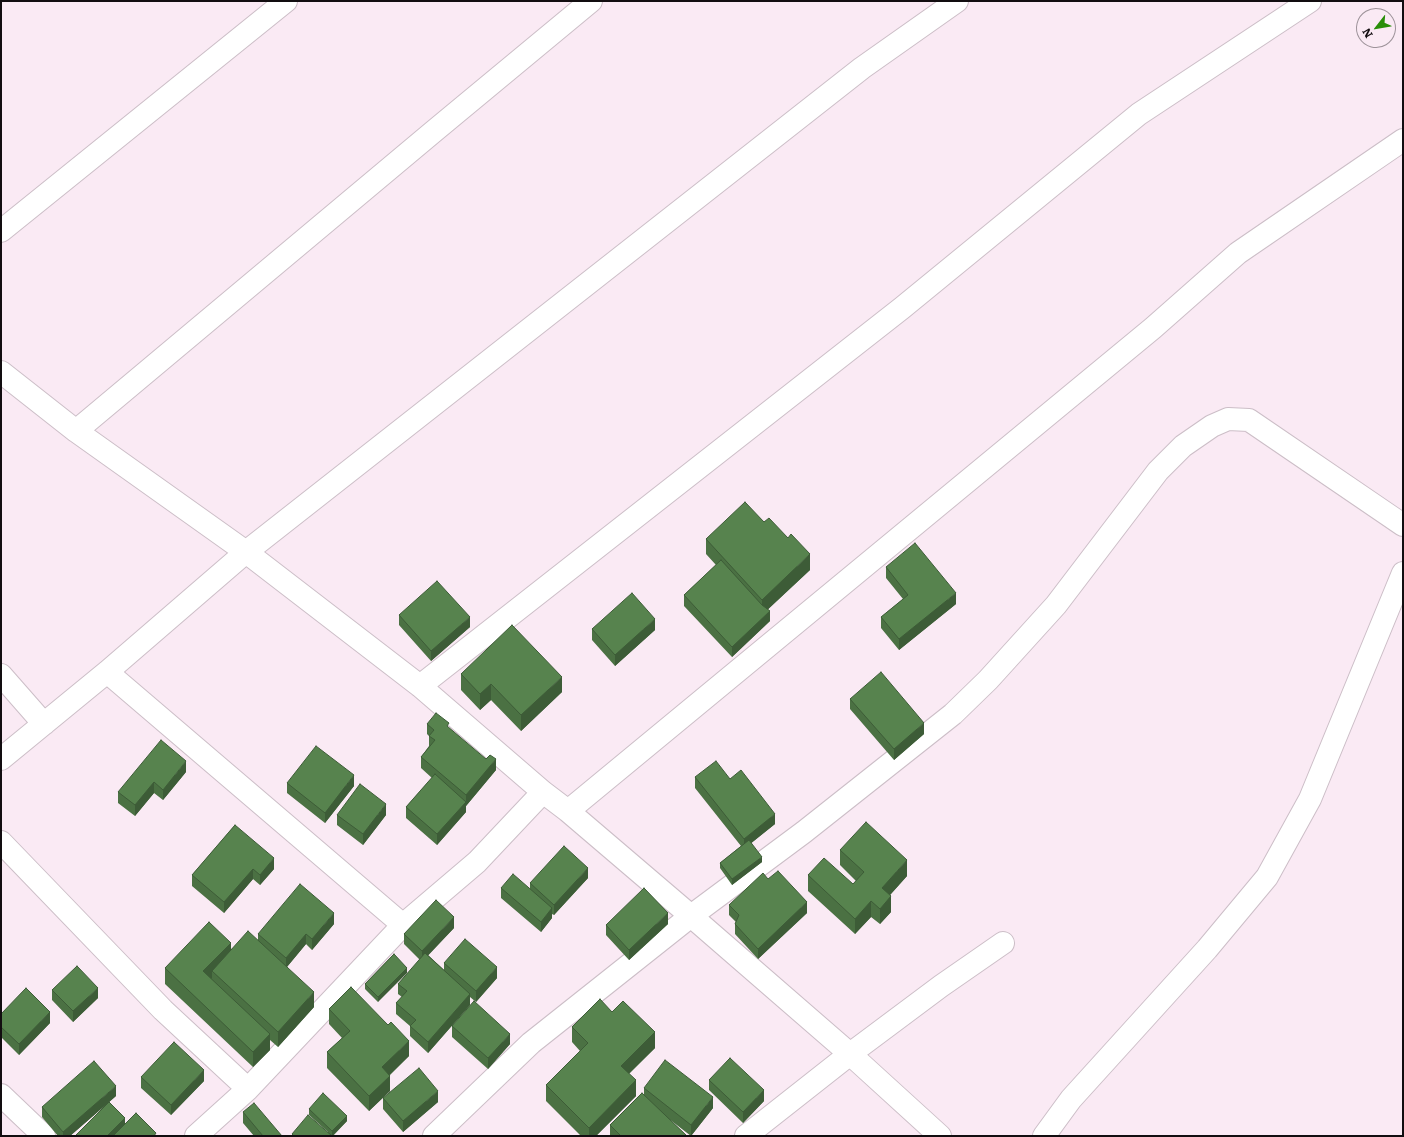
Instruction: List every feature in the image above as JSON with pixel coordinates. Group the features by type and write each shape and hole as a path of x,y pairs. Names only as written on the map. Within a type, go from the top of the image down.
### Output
{"street":[{"path":"1,231 286,1"},
{"path":"76,431 592,1"},
{"path":"1,759 107,672 246,552 862,68 957,1"},
{"path":"420,686 902,308 1139,114 1310,1"},
{"path":"568,810 1153,328 1238,253 1403,140"},
{"path":"1,372 76,431 246,552 420,686 543,792 568,810 691,916 850,1054 940,1136"},
{"path":"434,1136 531,1043 691,916 804,832 953,714 988,680 1056,605 1158,471 1183,446 1212,426 1228,419 1249,420 1403,525"},
{"path":"1044,1136 1071,1099 1207,949 1267,877 1310,800 1403,573"},
{"path":"107,672 403,925"},
{"path":"1,675 44,724"},
{"path":"196,1136 248,1089 403,925 476,862 543,792"},
{"path":"1,842 163,1010 248,1089"},
{"path":"746,1136 850,1054 941,986 1003,943"},
{"path":"1,1095 44,1136"}],"building":[{"path":"745,502 764,522 769,518 788,538 791,534 810,554 762,600 706,539"},
{"path":"915,543 956,593 899,639 881,617 908,595 886,567"},
{"path":"721,560 762,605 770,611 732,647 684,595"},
{"path":"437,581 470,617 431,651 399,615"},
{"path":"632,593 655,619 615,655 592,629"},
{"path":"512,625 562,677 521,715 491,684 480,694 461,674"},
{"path":"881,672 924,723 894,749 850,699"},
{"path":"436,713 449,723 447,726 486,759 490,755 496,759 466,795 421,757 435,740 429,736 434,730 427,724"},
{"path":"161,740 186,761 163,790 154,782 135,805 118,792"},
{"path":"316,746 354,775 325,813 287,783"},
{"path":"716,761 730,779 741,770 775,814 744,839 695,777"},
{"path":"435,774 466,802 437,834 406,807"},
{"path":"360,784 386,804 363,834 337,815"},
{"path":"866,822 907,860 882,888 891,896 880,909 871,901 855,919 808,875 824,858 853,884 864,872 840,850"},
{"path":"235,825 274,858 260,875 253,869 224,902 192,875"},
{"path":"749,840 762,857 732,879 720,863"},
{"path":"564,846 588,868 554,905 530,883"},
{"path":"778,871 807,902 758,949 735,924 739,915 729,905 763,873 768,879"},
{"path":"513,874 552,908 541,922 501,888"},
{"path":"300,884 334,913 312,939 306,934 286,958 258,934"},
{"path":"644,888 668,913 629,950 606,925"},
{"path":"436,900 454,917 422,951 404,934"},
{"path":"209,922 231,943 203,971 270,1034 253,1052 165,968"},
{"path":"248,931 314,992 278,1032 212,971"},
{"path":"465,939 497,967 476,991 444,963"},
{"path":"425,953 470,994 428,1042 410,1026 416,1020 396,1003 407,991 398,984"},
{"path":"394,954 407,968 378,997 365,984"},
{"path":"77,966 98,988 73,1011 52,990"},
{"path":"351,987 388,1025 391,1022 409,1041 382,1067 390,1076 369,1096 327,1052 350,1031 329,1009"},
{"path":"26,988 50,1012 19,1044 1,1027 1,1014"},
{"path":"600,999 612,1012 623,1001 655,1032 621,1066 636,1080 589,1128 546,1085 588,1043 572,1027"},
{"path":"474,1001 510,1034 488,1058 452,1026"},
{"path":"174,1042 204,1070 171,1105 141,1077"},
{"path":"730,1058 764,1090 743,1112 709,1080"},
{"path":"665,1060 713,1097 691,1125 644,1088"},
{"path":"94,1061 116,1086 63,1132 42,1107"},
{"path":"419,1068 438,1091 403,1121 383,1098"},
{"path":"323,1093 347,1116 332,1131 309,1109"},
{"path":"642,1093 687,1136 621,1136 610,1125"},
{"path":"109,1102 125,1118 107,1136 75,1136"},
{"path":"254,1103 282,1136 263,1136 243,1112"},
{"path":"136,1113 156,1133 154,1136 114,1135"},
{"path":"308,1115 332,1136 294,1136 292,1134"}]}
